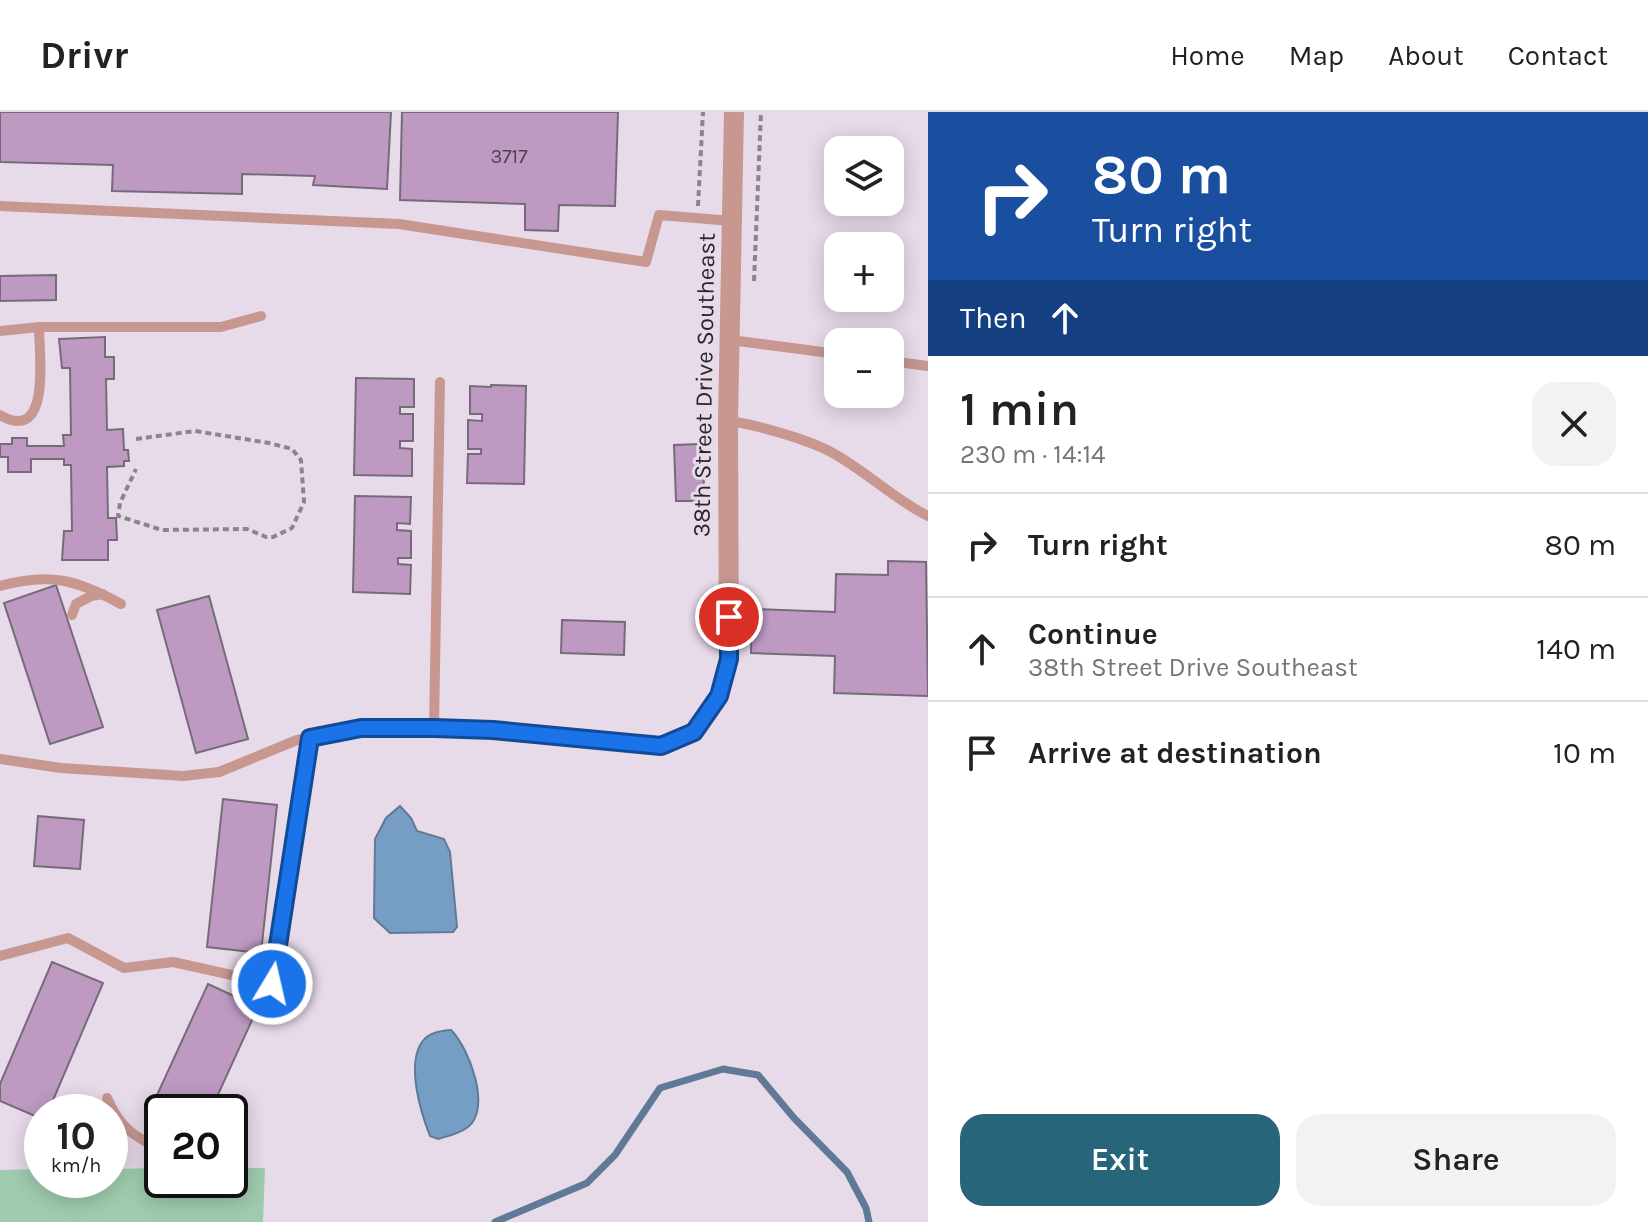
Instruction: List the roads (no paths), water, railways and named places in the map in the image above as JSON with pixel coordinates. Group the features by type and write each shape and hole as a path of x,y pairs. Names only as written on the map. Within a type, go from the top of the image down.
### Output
{"street":[{"name":"38th Street Drive Southeast","path":"729,659 728,421 734,112"}],"lane":[{"path":"0,206 399,224 646,262 659,215 732,221"},
{"path":"0,331 39,327 221,327 261,316"},
{"path":"0,415 18,421 28,419 36,410 39,398 39,327"},
{"path":"730,340 824,352"},
{"path":"904,363 928,366"},
{"path":"434,728 440,382"},
{"path":"728,421 748,424 829,451 928,516"},
{"path":"0,586 45,577 75,582 121,604"},
{"path":"72,615 76,604 103,594"},
{"path":"0,759 61,768 183,776 219,772 297,740 361,728 493,730 661,746 694,732 719,696 729,659"},
{"path":"0,956 68,938 124,968 173,962 272,984 310,738"}],"water":[{"path":"400,806 417,831 444,839 450,852 457,927 453,932 390,933 374,918 375,839 386,818"},
{"path":"451,1030 471,1064 478,1106 475,1118 468,1127 438,1139 430,1136 423,1115 415,1063 417,1052 428,1036"}],"waterway":[{"path":"495,1222 587,1183 615,1155 660,1088 723,1069 758,1075 794,1118 847,1172 866,1208 869,1222"}]}
